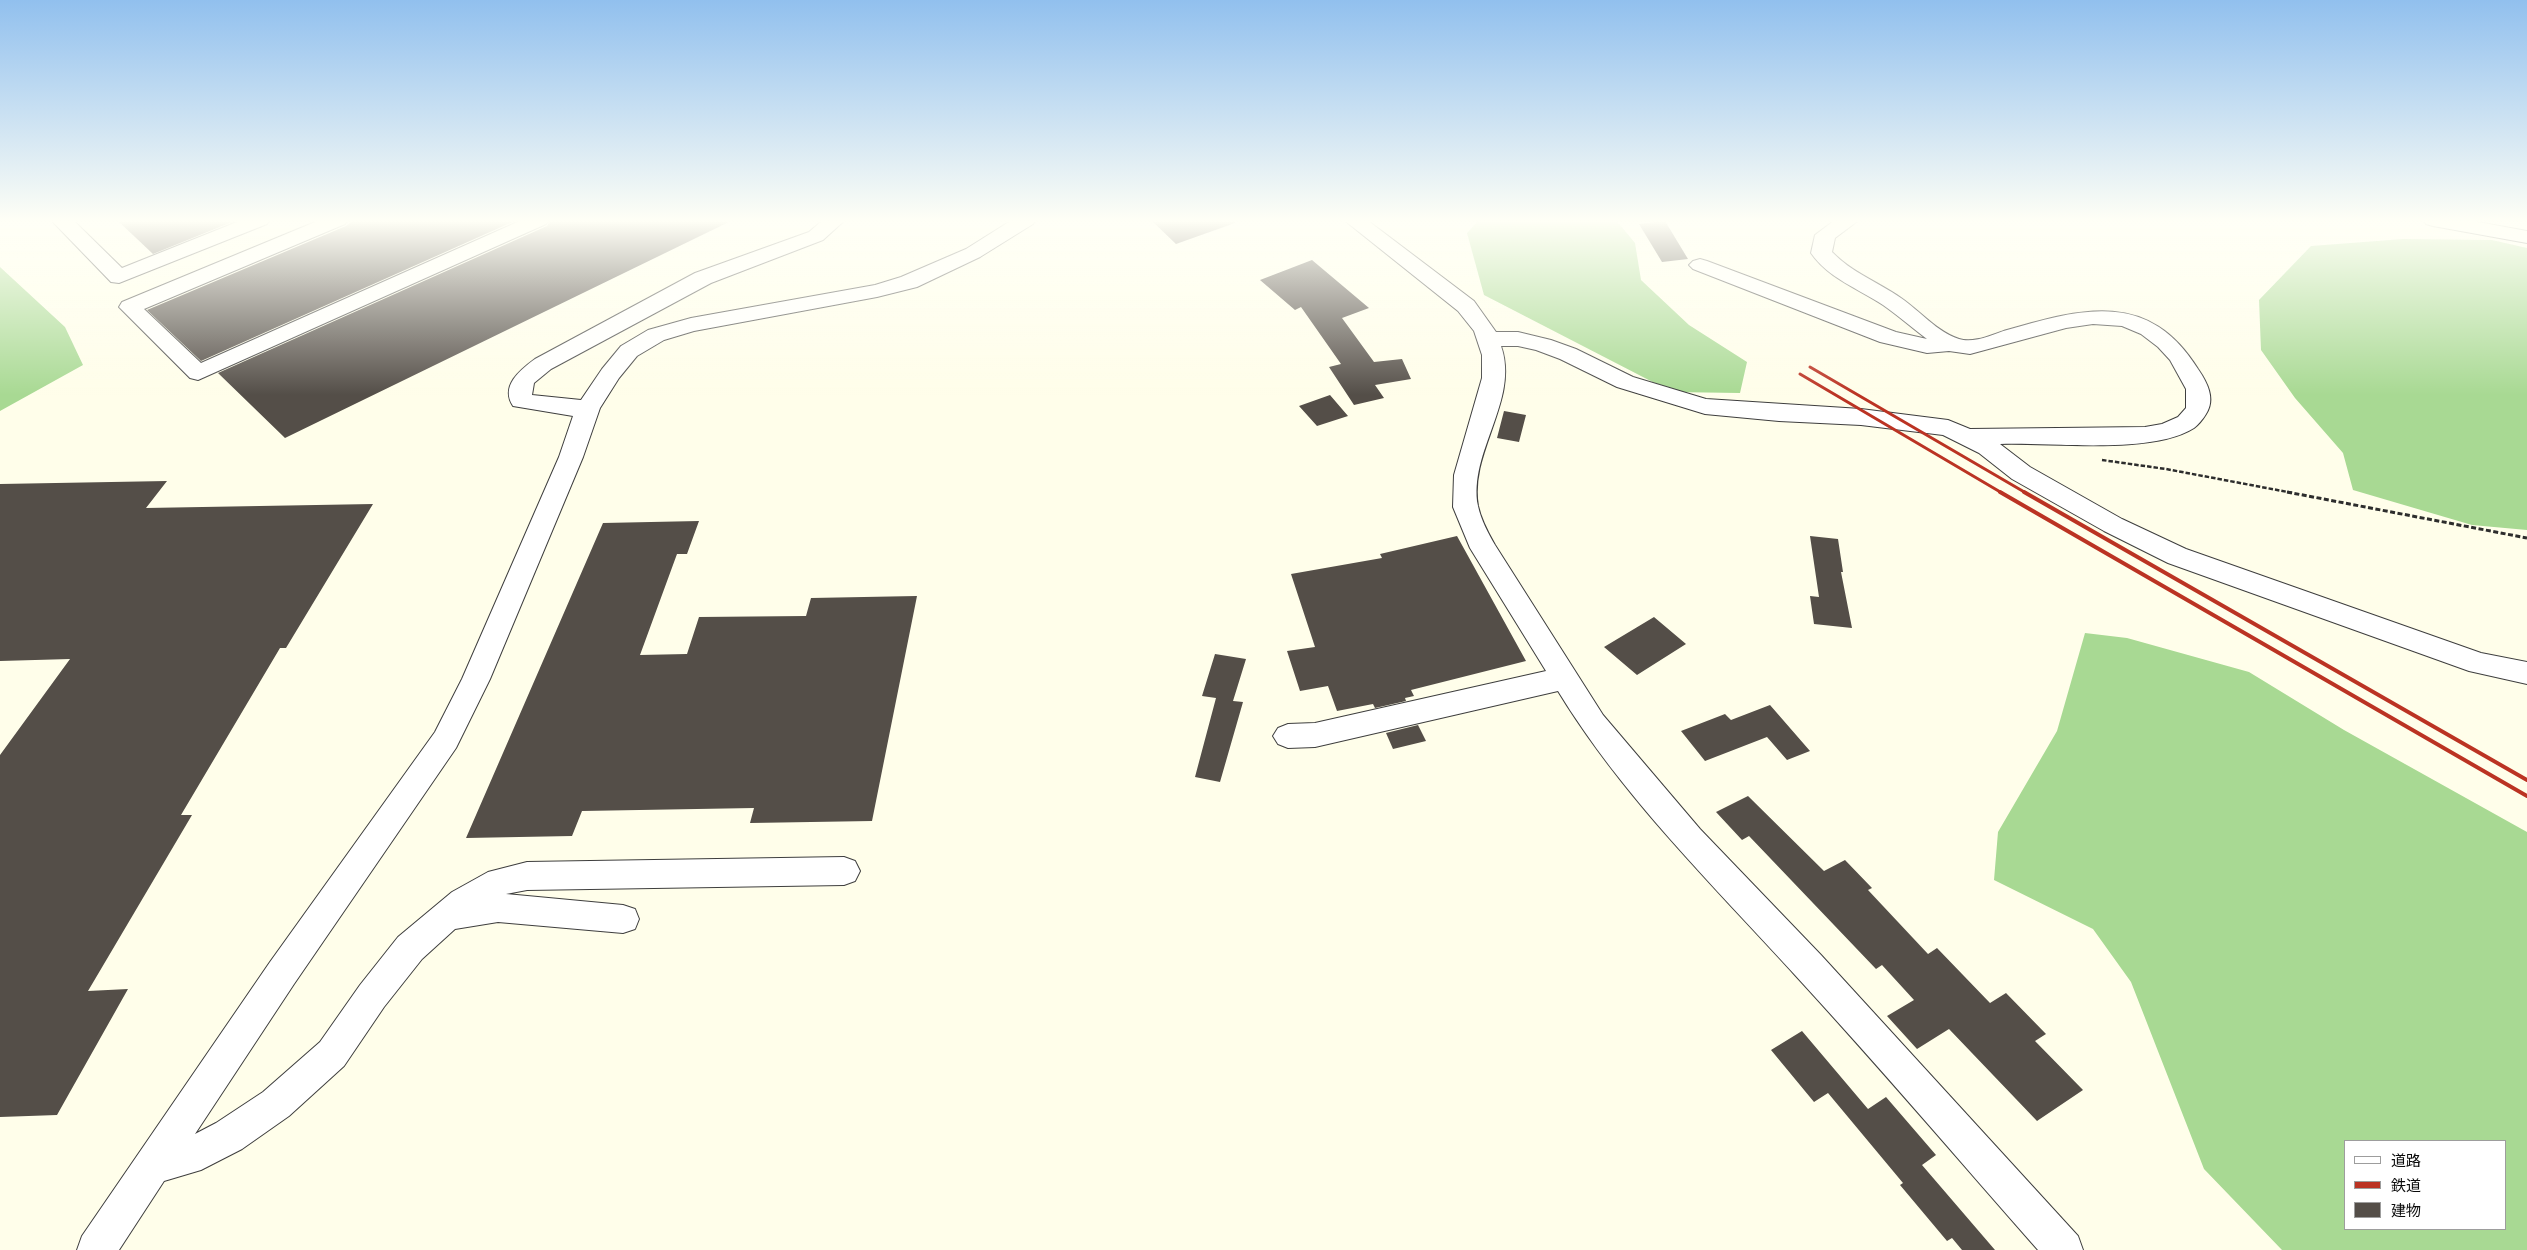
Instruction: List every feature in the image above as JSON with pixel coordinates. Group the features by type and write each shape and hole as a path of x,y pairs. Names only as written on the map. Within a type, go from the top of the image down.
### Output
{"street":[{"path":"199,278 130,307 198,373 409,278"},
{"path":"588,408 566,408 521,401 519,391 524,378 543,364 702,278"},
{"path":"96,1250 282,973 446,740 476,679 571,457 588,408 610,374 629,351 656,335 691,325 877,291 917,278"},
{"path":"1430,278 1466,306 1480,320 1490,339 1494,358 1493,382 1466,474 1465,503 1471,524 1483,548 1594,723 1689,838 1808,966 2064,1250"},
{"path":"1735,278 1888,337 1920,346 1937,347 1950,344"},
{"path":"1853,278 1927,326 1943,342 1960,347 1990,342 2090,316 2120,319 2152,332 2169,344 2178,353 2198,389 2197,408 2189,420 2171,432 2140,436 1969,437"},
{"path":"1490,339 1518,339 1543,345 1568,354 1625,382 1705,406 1778,413 1861,417 1948,428 1969,437 2042,486 2113,525 2177,556 2479,662 2527,673"},
{"path":"1288,736 1315,735 1565,678"},
{"path":"154,1165 188,1157 229,1136 276,1104 310,1076 332,1054 382,982 410,948 463,902 499,882 527,876 844,871"},
{"path":"446,916 498,908 623,919"}],"path":[{"path":"2095,459 2166,469 2527,538"}],"green space":[{"path":"0,278 12,278 65,327 83,365 0,411"},
{"path":"1479,278 1641,278 1689,325 1747,362 1740,393 1672,392 1484,295"},
{"path":"2280,278 2527,278 2527,530 2472,525 2353,490 2343,453 2295,398 2261,350 2259,300"},
{"path":"2085,633 2127,638 2249,672 2344,730 2527,832 2527,1250 2282,1250 2204,1169 2131,982 2093,929 1994,880 1998,832 2057,731"}],"building":[{"path":"222,278 386,278 201,361 147,310"},
{"path":"430,278 613,278 285,438 218,373"},
{"path":"1264,278 1334,278 1369,308 1342,318 1374,362 1402,359 1411,379 1375,385 1384,398 1354,405 1329,367 1341,364 1301,307 1295,310 1260,280"},
{"path":"1330,395 1348,416 1317,426 1299,406"},
{"path":"1504,411 1526,415 1519,442 1497,438"},
{"path":"167,481 146,508 373,504 286,648 280,648 181,815 192,815 88,991 128,989 57,1115 0,1117 0,755 70,659 0,661 0,484"},
{"path":"699,521 687,554 677,554 640,655 687,654 699,617 806,616 811,598 917,596 872,821 750,823 754,808 582,811 572,836 466,838 603,523"},
{"path":"1457,536 1526,661 1411,690 1414,696 1405,698 1406,701 1375,708 1373,704 1337,711 1328,686 1300,691 1287,651 1315,647 1291,574 1382,558 1380,554"},
{"path":"1810,536 1838,539 1843,572 1841,572 1852,628 1814,624 1810,596 1819,597"},
{"path":"1654,617 1686,644 1637,675 1604,647"},
{"path":"1215,654 1246,659 1233,701 1243,702 1220,782 1195,777 1216,698 1202,696"},
{"path":"1770,705 1810,751 1787,760 1767,737 1705,761 1681,731 1725,714 1731,720"},
{"path":"1418,725 1426,741 1393,749 1386,733"},
{"path":"1748,796 1824,871 1845,860 1872,888 1868,890 1928,954 1937,948 1990,1003 2006,993 2046,1034 2035,1041 2083,1090 2037,1121 1949,1029 1917,1049 1887,1016 1914,1000 1882,965 1876,969 1749,836 1742,840 1716,812"},
{"path":"1802,1031 1868,1109 1886,1097 1936,1155 1922,1165 1995,1250 1962,1250 1952,1238 1947,1241 1900,1185 1903,1183 1828,1093 1814,1102 1771,1050"}],"railway":[{"path":"1810,367 2026,493"},
{"path":"1800,374 2002,493"},
{"path":"2000,492 2527,796"},
{"path":"2024,492 2527,780"}]}
